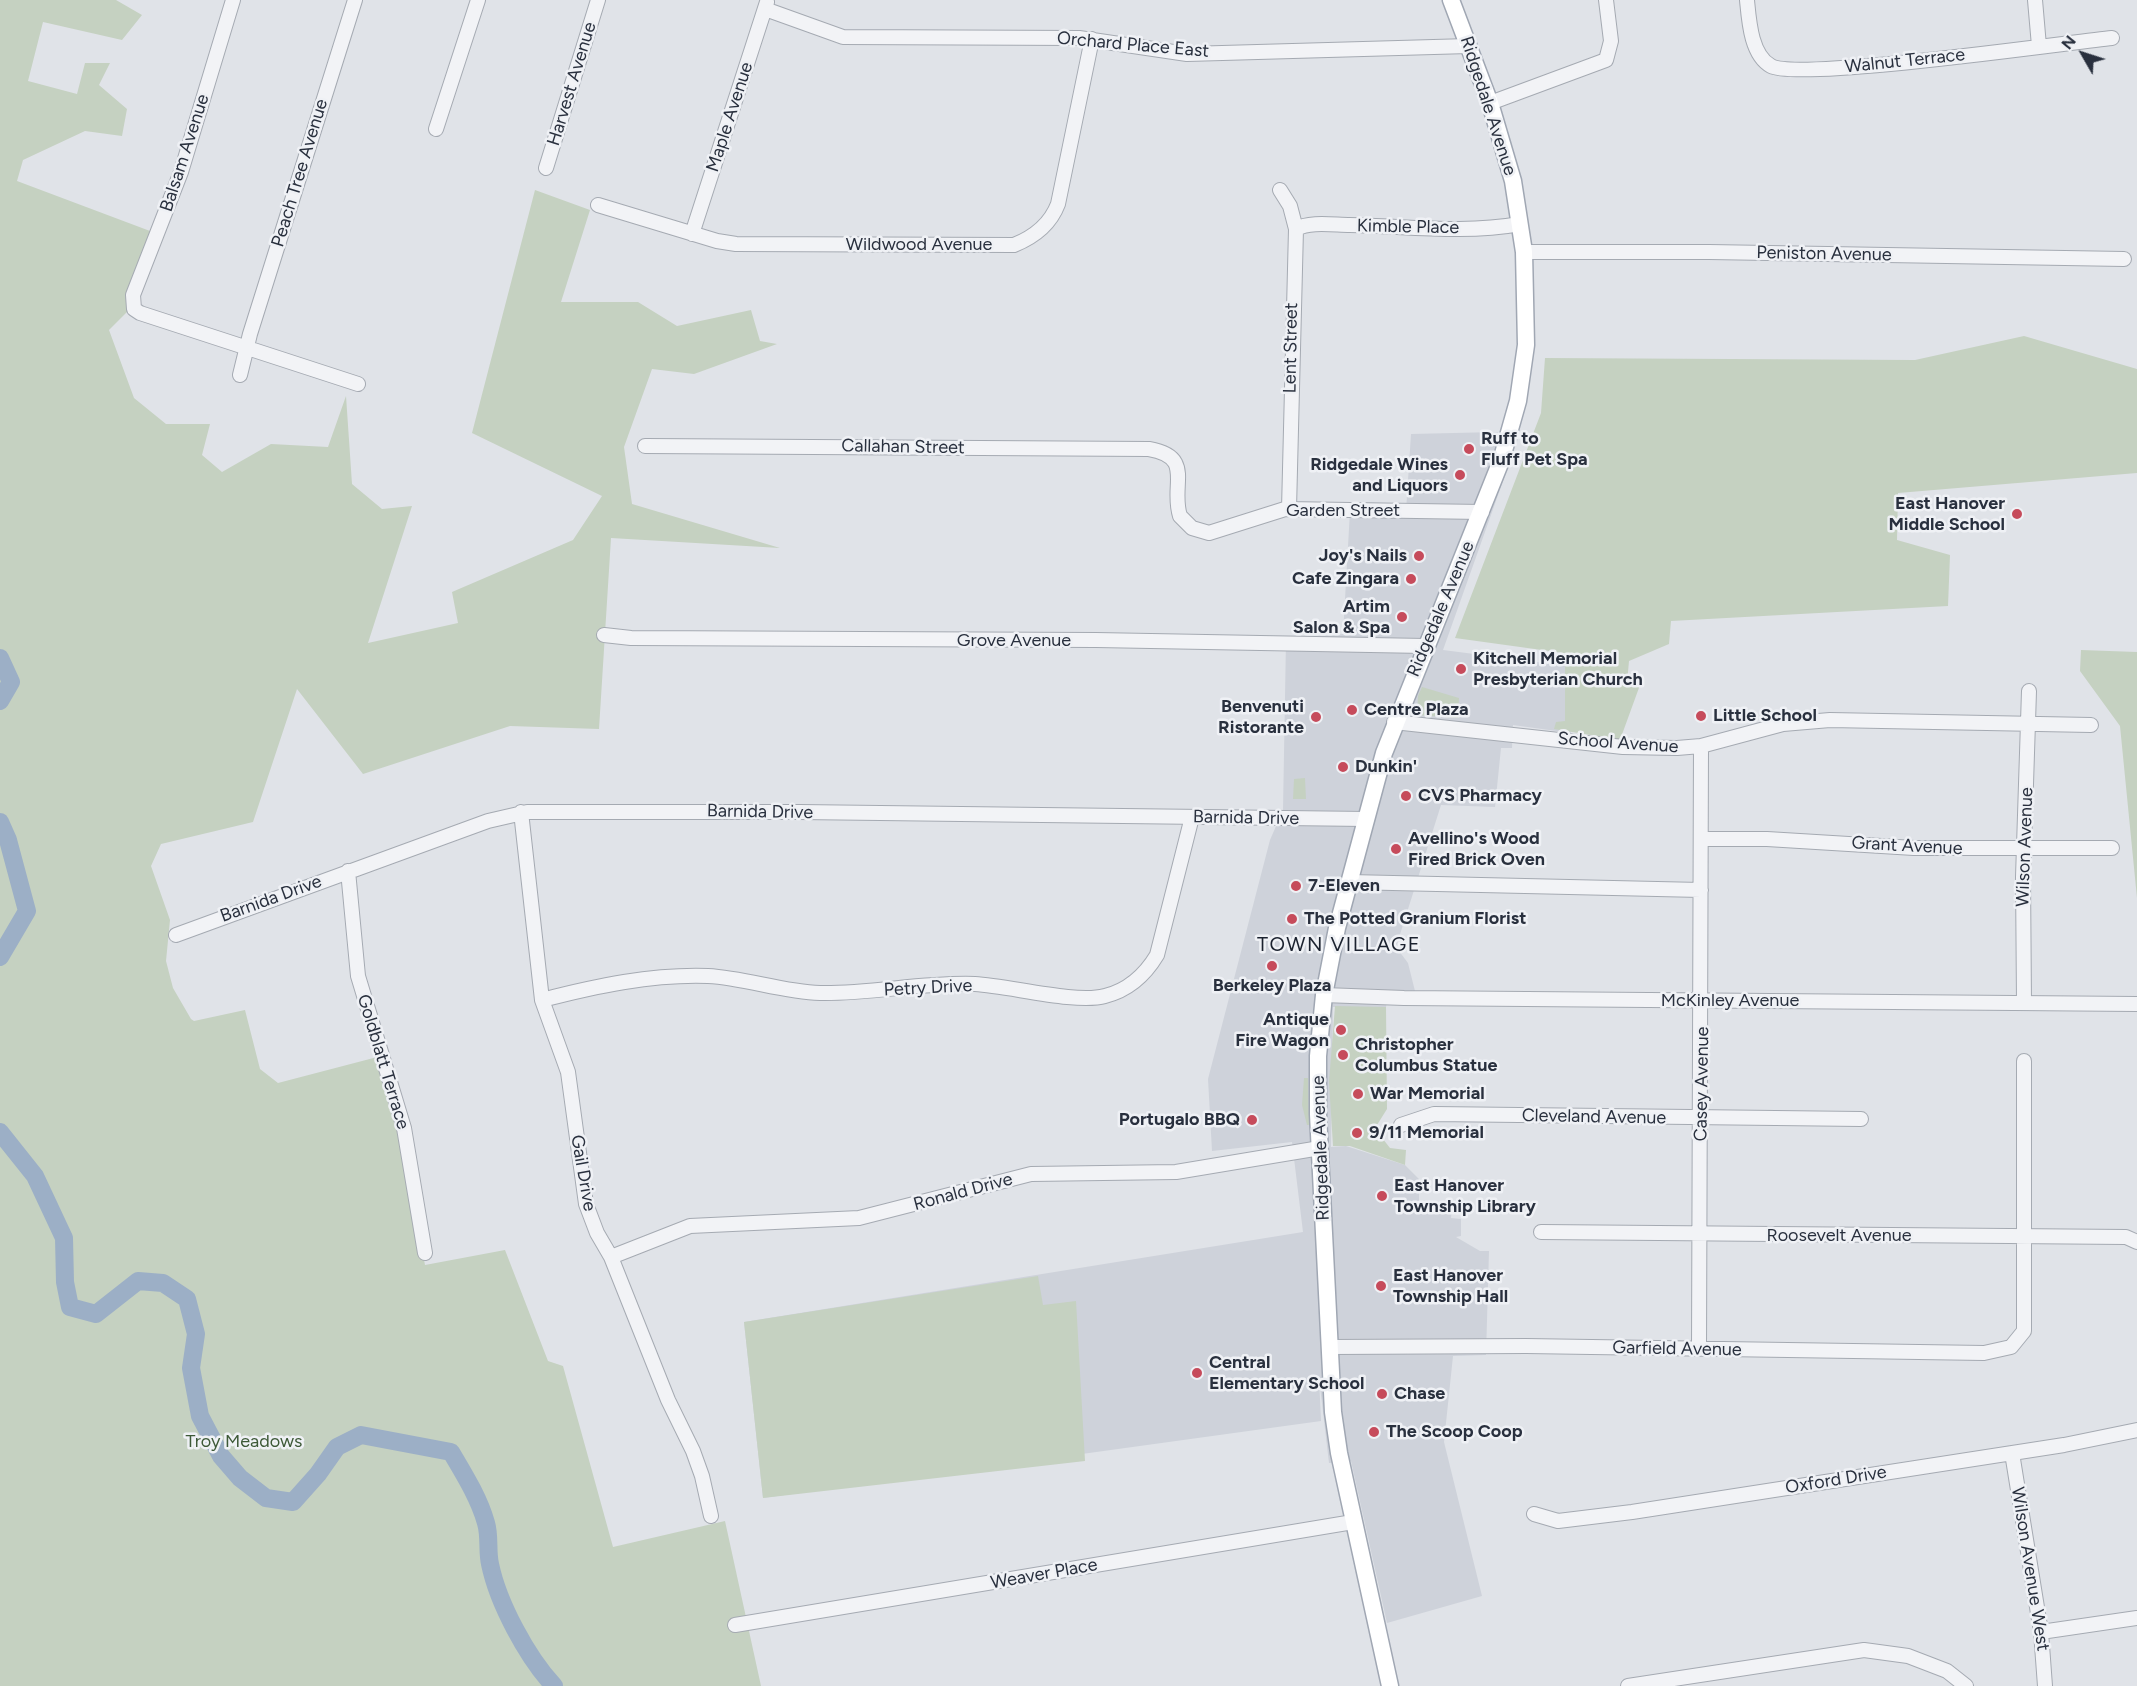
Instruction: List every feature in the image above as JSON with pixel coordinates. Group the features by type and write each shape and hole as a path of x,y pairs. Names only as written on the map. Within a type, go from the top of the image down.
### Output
{"main road":[{"name":"Ridgedale Avenue","path":"1390,1686 1353,1522 1333,1412 1332,1347 1320,1148 1318,1056 1324,995 1349,882 1394,722 1501,461 1518,401 1526,345 1524,252 1513,181 1490,103 1451,0"}],"street":[{"name":"Balsam Avenue","path":"233,0 181,172 133,295 133,304 140,313 247,346"},
{"name":"Peach Tree Avenue","path":"240,375 247,346 355,0"},
{"path":"436,129 478,0"},
{"name":"Harvest Avenue","path":"546,168 598,0"},
{"path":"1490,103 1606,60 1611,41 1606,0"},
{"name":"Walnut Terrace","path":"1747,0 1750,27 1759,55 1775,68 1794,70 1848,67 2112,38"},
{"path":"2035,0 2039,46"},
{"name":"Orchard Place East","path":"766,4 843,37 1092,39 1187,54 1469,45"},
{"name":"Maple Avenue","path":"692,234 766,4"},
{"name":"Wildwood Avenue","path":"598,205 692,234 736,244 1014,245 1027,240 1048,222 1058,204 1092,39"},
{"name":"Lent Street","path":"1280,190 1290,206 1296,229 1289,509"},
{"name":"Kimble Place","path":"1296,229 1322,225 1454,228 1520,224"},
{"name":"Peniston Avenue","path":"1524,252 1709,252 2124,259"},
{"path":"247,346 358,384"},
{"name":"Callahan Street","path":"645,446 1161,451"},
{"name":"Garden Street","path":"1161,451 1173,458 1177,466 1178,509 1184,522 1195,530 1215,532 1289,509 1482,512"},
{"name":"Grove Avenue","path":"604,635 631,638 1096,640 1425,646"},
{"name":"Wilson Avenue","path":"2024,1003 2024,849 2029,691"},
{"name":"School Avenue","path":"1394,722 1623,747 1701,746 1783,724 1830,720 2091,725"},
{"name":"Casey Avenue","path":"1699,1349 1702,1119 1701,746"},
{"name":"Barnida Drive","path":"176,935 488,820 521,812 560,810 1366,819"},
{"name":"Gail Drive","path":"521,812 542,1000 568,1072 586,1204 597,1233 611,1257 664,1390 693,1451 702,1476 711,1516"},
{"name":"Petry Drive","path":"542,1000 635,981 698,976 809,993 866,992 971,984 1077,998 1104,997 1135,981 1150,967 1157,955 1192,817"},
{"name":"Grant Avenue","path":"1701,839 1767,839 1914,848 2112,848"},
{"name":"Goldblatt Terrace","path":"348,871 358,976 404,1128 424,1253"},
{"path":"1349,882 1701,890"},
{"name":"McKinley Avenue","path":"1324,995 1702,1001 2137,1004"},
{"path":"2024,1061 2025,1237"},
{"name":"Cleveland Avenue","path":"1401,1125 1434,1114 1702,1119 1861,1119"},
{"name":"Ronald Drive","path":"611,1257 690,1226 752,1221 859,1218 1031,1174 1176,1172 1320,1148"},
{"name":"Roosevelt Avenue","path":"1541,1232 2126,1237 2137,1242"},
{"name":"Garfield Avenue","path":"1332,1347 1526,1346 1984,1353 2005,1350 2018,1341 2024,1331 2025,1237"},
{"name":"Oxford Drive","path":"1534,1514 1558,1521 2012,1453 2137,1430"},
{"name":"Wilson Avenue West","path":"2012,1453 2041,1632 2045,1686"},
{"name":"Weaver Place","path":"735,1625 1353,1522"},
{"path":"2041,1632 2137,1618"},
{"path":"1628,1686 1864,1650 1908,1656 1947,1671 1965,1686"}],"shaded area":[{"path":"1496,432 1518,439 1443,650 1568,666 1571,733 1513,725 1512,748 1501,748 1495,807 1441,805 1396,947 1408,963 1415,991 1389,990 1386,1007 1333,1007 1331,1147 1346,1146 1405,1165 1419,1179 1419,1210 1452,1207 1451,1218 1461,1219 1461,1236 1456,1237 1480,1251 1489,1251 1486,1355 1453,1356 1444,1442 1482,1596 1387,1623 1351,1461 1329,1463 1319,1378 1321,1421 763,1498 744,1322 1303,1232 1292,1142 1212,1151 1208,1079 1270,840 1283,810 1286,640 1343,634 1350,511 1406,511 1411,434"}],"green space":[{"name":"Troy Meadows","path":"0,0 116,0 142,15 122,40 43,22 28,81 77,94 85,63 110,63 99,85 127,109 122,136 85,131 23,160 17,181 158,234 137,302 109,330 134,398 166,424 210,424 202,455 222,472 271,444 328,447 346,396 352,484 382,509 412,506 368,643 458,623 452,592 573,540 602,496 472,433 535,190 590,210 561,302 638,302 677,326 751,310 760,341 777,344 694,374 652,369 624,447 632,504 780,548 611,538 599,729 510,726 363,774 297,689 253,822 161,844 151,866 170,920 166,961 173,988 191,1019 194,1021 245,1010 260,1069 278,1083 385,1055 425,1265 505,1250 548,1361 563,1366 613,1547 725,1521 761,1686 0,1686"},
{"path":"2024,336 2137,369 2137,473 1898,493 1897,540 1950,555 1948,606 1671,621 1669,644 1629,661 1627,683 1640,685 1620,740 1554,729 1556,722 1565,721 1565,656 1578,655 1455,638 1541,413 1545,358 1915,360"},
{"path":"2081,650 2137,652 2137,898 2120,726 2080,671"},
{"path":"1422,687 1459,698 1458,718 1417,715 1418,696"},
{"path":"1305,778 1306,799 1293,799 1294,779"},
{"path":"1335,1006 1386,1007 1387,1109 1377,1125 1379,1134 1390,1148 1406,1150 1405,1165 1350,1146 1333,1146 1329,1082"},
{"path":"1304,1078 1308,1078 1309,1125 1307,1125 1302,1105"},
{"path":"1038,1276 1043,1305 1076,1301 1085,1461 763,1498 744,1322"}],"waterway":[{"path":"0,658 11,682 0,701"},
{"path":"0,822 8,840 27,911 0,957"},
{"path":"0,1132 35,1176 64,1238 65,1282 70,1307 96,1314 138,1281 163,1283 187,1299 196,1334 191,1368 200,1416 221,1456 240,1478 266,1498 293,1502 318,1474 337,1447 361,1435 451,1452 471,1486 483,1514 487,1528 490,1564 507,1612 524,1645 554,1686"}],"place":[{"name":"Ruff to Fluff Pet Spa","path":"1469,449"},
{"name":"Ridgedale Wines and Liquors","path":"1460,475"},
{"name":"East Hanover Middle School","path":"2017,514"},
{"name":"Joy's Nails","path":"1419,556"},
{"name":"Cafe Zingara","path":"1411,579"},
{"name":"Artim Salon & Spa","path":"1402,617"},
{"name":"Kitchell Memorial Presbyterian Church","path":"1461,669"},
{"name":"Centre Plaza","path":"1352,710"},
{"name":"Little School","path":"1701,716"},
{"name":"Benvenuti Ristorante","path":"1316,717"},
{"name":"Dunkin'","path":"1343,767"},
{"name":"CVS Pharmacy","path":"1406,796"},
{"name":"Avellino's Wood Fired Brick Oven","path":"1396,849"},
{"name":"7-Eleven","path":"1296,886"},
{"name":"The Potted Granium Florist","path":"1292,919"},
{"name":"Berkeley Plaza","path":"1272,966"},
{"name":"Antique Fire Wagon","path":"1341,1030"},
{"name":"Christopher Columbus Statue","path":"1343,1055"},
{"name":"War Memorial","path":"1358,1094"},
{"name":"Portugalo BBQ","path":"1252,1120"},
{"name":"9/11 Memorial","path":"1357,1133"},
{"name":"East Hanover Township Library","path":"1382,1196"},
{"name":"East Hanover Township Hall","path":"1381,1286"},
{"name":"Central Elementary School","path":"1197,1373"},
{"name":"Chase","path":"1382,1394"},
{"name":"The Scoop Coop","path":"1374,1432"}],"district":[{"name":"TOWN VILLAGE","path":"1339,945"}]}
